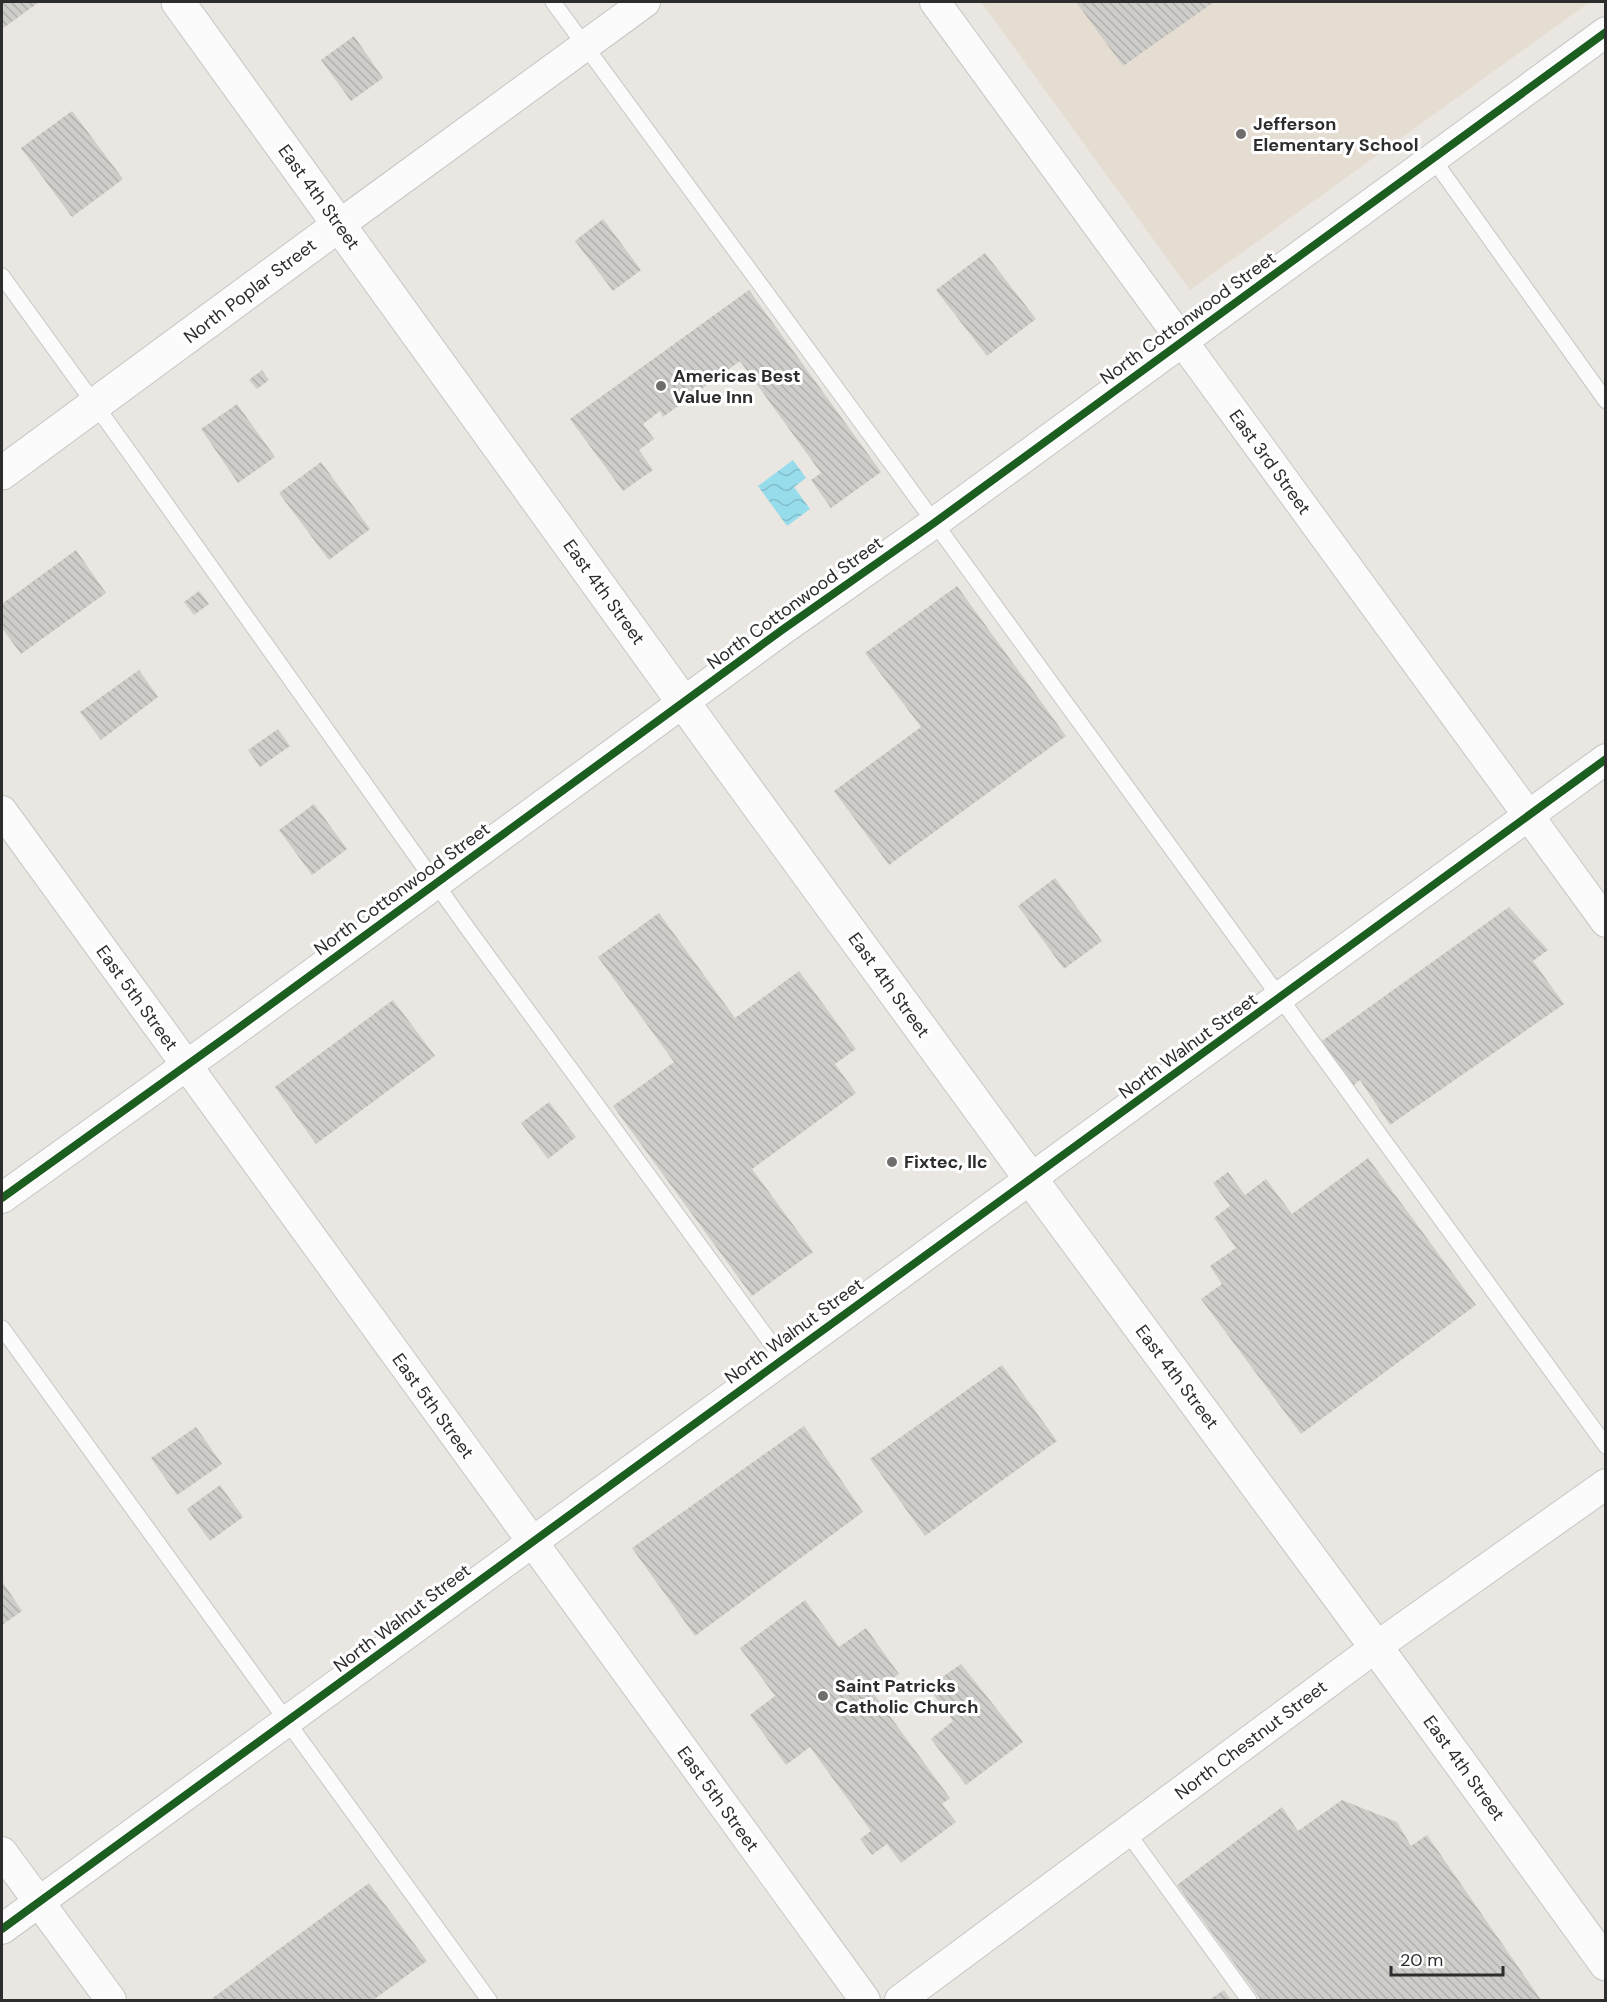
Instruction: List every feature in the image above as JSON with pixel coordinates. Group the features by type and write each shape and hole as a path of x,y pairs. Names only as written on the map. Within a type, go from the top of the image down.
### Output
{"main road":[{"name":"East 4th Street","path":"178,2 683,702 1376,1647 1605,1964"},
{"name":"North Poplar Street","path":"2,473 339,225"}],"street":[{"name":"North Poplar Street","path":"339,225 645,2"},
{"name":"East 3rd Street","path":"934,2 1605,922"},
{"name":"North Cottonwood Street","path":"2,1198 782,630 934,523 1605,32"},
{"name":"North Walnut Street","path":"2,1929 1605,759"},
{"name":"East 5th Street","path":"2,810 865,2001"},
{"name":"North Chestnut Street","path":"900,2001 1376,1647 1605,1484"},
{"path":"2,1852 111,2001"}],"lane":[{"path":"553,2 1605,1446"},
{"path":"1432,159 1605,401"},
{"path":"2,276 435,884 782,1358"},
{"path":"2,1328 489,2001"},
{"path":"1127,1832 1249,2001"}],"shaded area":[{"name":"Jefferson Elementary School","path":"981,2 1590,2 1190,290"}],"water":[{"path":"793,460 806,478 794,487 810,509 787,526 758,486"}],"building":[{"path":"2,2 39,2 2,29"},
{"path":"1076,2 1214,2 1123,66"},
{"path":"354,36 383,78 351,101 321,60"},
{"path":"72,111 123,179 72,217 21,148"},
{"path":"603,219 641,270 613,291 575,241"},
{"path":"985,253 1036,319 987,356 936,290"},
{"name":"Americas Best Value Inn","path":"749,290 881,472 831,508 811,480 821,473 740,361 663,417 660,411 643,424 654,439 639,450 653,470 623,491 570,419"},
{"path":"262,370 269,380 257,389 249,380"},
{"path":"237,404 275,457 238,483 201,429"},
{"path":"321,462 370,529 329,560 279,493"},
{"path":"76,550 106,593 21,654 2,628 2,604"},
{"path":"957,586 1066,736 889,865 834,791 921,727 865,653"},
{"path":"199,591 209,604 194,615 184,602"},
{"path":"139,670 158,697 101,740 80,712"},
{"path":"278,729 290,746 260,767 248,750"},
{"path":"314,804 347,849 312,875 279,830"},
{"path":"1055,878 1102,941 1064,969 1018,906"},
{"path":"1509,907 1548,950 1533,961 1564,1004 1390,1125 1360,1080 1354,1085 1322,1041"},
{"path":"659,913 735,1018 799,971 856,1049 835,1064 856,1093 752,1169 813,1252 752,1296 613,1106 674,1062 598,957"},
{"path":"393,1000 435,1056 316,1144 275,1087"},
{"path":"549,1102 576,1137 548,1159 521,1123"},
{"path":"1368,1158 1476,1305 1301,1434 1201,1299 1222,1284 1210,1266 1236,1248 1214,1218 1230,1206 1213,1183 1228,1172 1245,1195 1266,1179 1292,1214"},
{"path":"1002,1365 1057,1441 925,1536 870,1459"},
{"path":"804,1426 863,1512 695,1636 632,1548"},
{"path":"196,1427 222,1464 177,1495 151,1458"},
{"path":"220,1485 243,1517 210,1541 187,1509"},
{"path":"2,1581 22,1611 2,1625"},
{"path":"805,1600 839,1647 866,1628 899,1674 873,1693 950,1798 942,1804 956,1822 901,1863 887,1844 872,1855 860,1839 871,1831 810,1747 786,1765 750,1715 775,1696 740,1648"},
{"path":"961,1664 1023,1742 966,1785 931,1739 953,1721 928,1687"},
{"path":"1342,1800 1397,1822 1411,1846 1427,1835 1541,2000 1261,2000 1177,1885 1282,1807 1298,1831"},
{"path":"369,1883 427,1961 373,2000 210,2000"},
{"path":"1224,1990 1231,2000 1209,2000"}],"cycle path":[{"path":"2,1198 782,630 934,523 1606,32"},
{"path":"2,1929 1606,759"}],"place":[{"name":"Jefferson Elementary School","path":"1241,134"},
{"name":"Americas Best Value Inn","path":"661,386"},
{"name":"Fixtec, llc","path":"892,1162"},
{"name":"Saint Patricks Catholic Church","path":"823,1696"}]}
